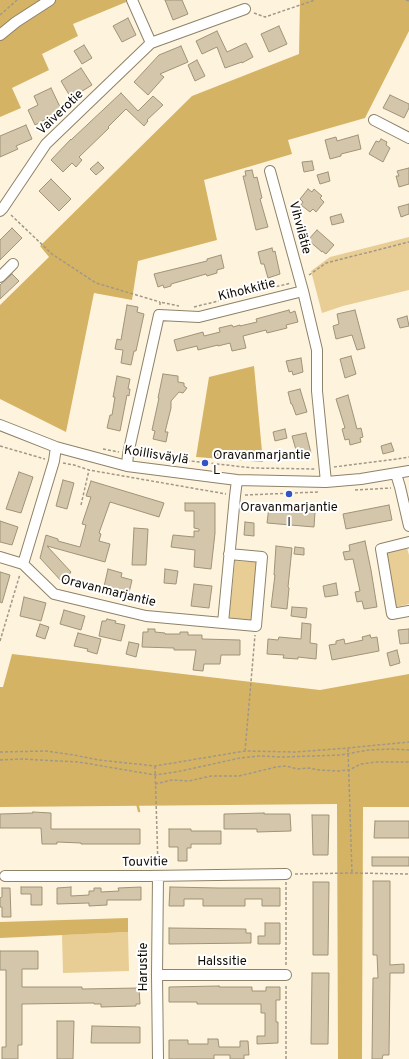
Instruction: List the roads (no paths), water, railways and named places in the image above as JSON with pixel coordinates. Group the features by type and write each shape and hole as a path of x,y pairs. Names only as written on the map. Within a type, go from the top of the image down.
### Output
{"street":[{"path":"0,35 16,22 50,0"},
{"path":"132,0 151,43"},
{"name":"Vaiverotie","path":"2,210 46,144 151,43 245,9"},
{"path":"374,120 409,138"},
{"name":"Vihvilätie","path":"270,171 303,291"},
{"path":"0,277 13,264"},
{"path":"303,291 317,350 317,391 326,482"},
{"name":"Kihokkitie","path":"127,466 128,454 159,316 198,317 303,291"},
{"name":"Koillisväylä","path":"0,424 56,447 127,466 237,480 326,482 361,479 409,471"},
{"path":"0,557 23,564 54,461 56,447"},
{"path":"396,474 409,526"},
{"path":"223,623 237,480"},
{"path":"409,542 381,549 392,614 409,611"},
{"name":"Oravanmarjantie","path":"23,564 54,594 146,616 256,626 262,557 229,554"},
{"name":"Touvitie","path":"5,876 286,874"},
{"name":"Harustie","path":"158,876 158,1059"},
{"name":"Halssitie","path":"157,975 286,974"}],"waterway":[{"path":"330,0 341,44"},
{"path":"104,673 126,757"},
{"path":"0,765 72,767 152,783 260,761 338,767 382,756 409,758"},
{"path":"131,778 139,811"}],"place":[{"name":"Oravanmarjantie L","path":"205,463"},
{"name":"Oravanmarjantie I","path":"289,494"}]}
